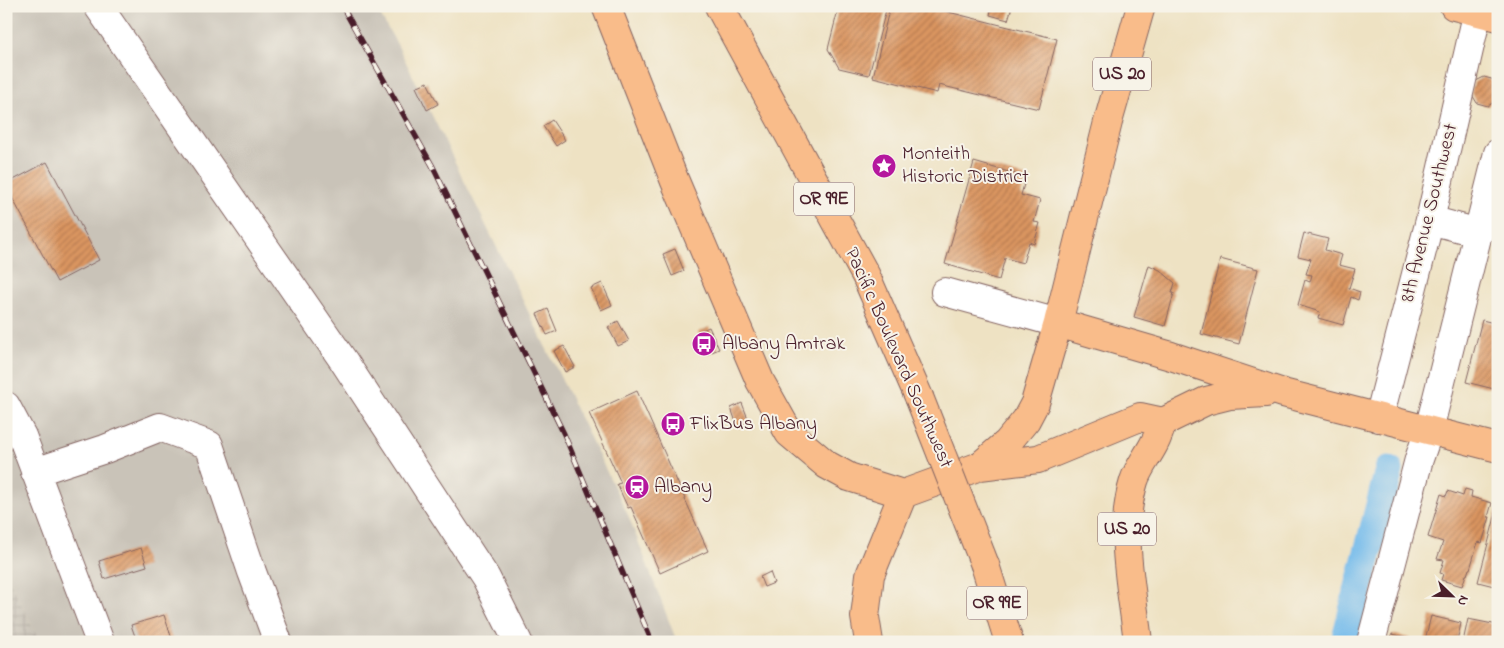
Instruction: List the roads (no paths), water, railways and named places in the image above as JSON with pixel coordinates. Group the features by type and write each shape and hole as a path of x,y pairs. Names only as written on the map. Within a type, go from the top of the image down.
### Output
{"highway":[{"path":"606,6 674,179 760,381 789,433 827,465 849,477 903,494 870,575 865,617 869,642"},
{"name":"Pacific Boulevard Southwest","path":"719,6 866,276 919,397 985,565 1009,642"},
{"name":"US 20","path":"903,494 980,466 1007,443 1026,420 1035,403 1058,323 1108,122 1141,6"},
{"path":"1058,323 1171,356 1283,392 1498,448"},
{"path":"980,466 1038,459 1140,417 1163,422 1206,400 1230,395 1283,392"},
{"name":"US 20","path":"1138,642 1126,523 1129,501 1137,474 1155,442 1163,422"}],"street":[{"path":"98,6 343,360 486,578 518,642"},
{"name":"8th Avenue Southwest","path":"1379,418 1430,220 1477,10"},
{"path":"1371,642 1418,459 1429,430 1498,153"},
{"path":"1430,220 1479,233"},
{"path":"945,292 1058,323"},
{"path":"6,406 22,436 100,642"},
{"path":"35,472 105,449 160,427 209,445 278,642"}],"waterway":[{"path":"1345,642 1389,470"}],"railway":[{"path":"342,6 432,165 564,434 652,642"}],"place":[{"name":"Monteith Historic District","path":"884,166"},
{"name":"Albany Amtrak","path":"704,344"},
{"name":"FlixBus Albany","path":"673,424"},
{"name":"Albany","path":"637,487"}]}
